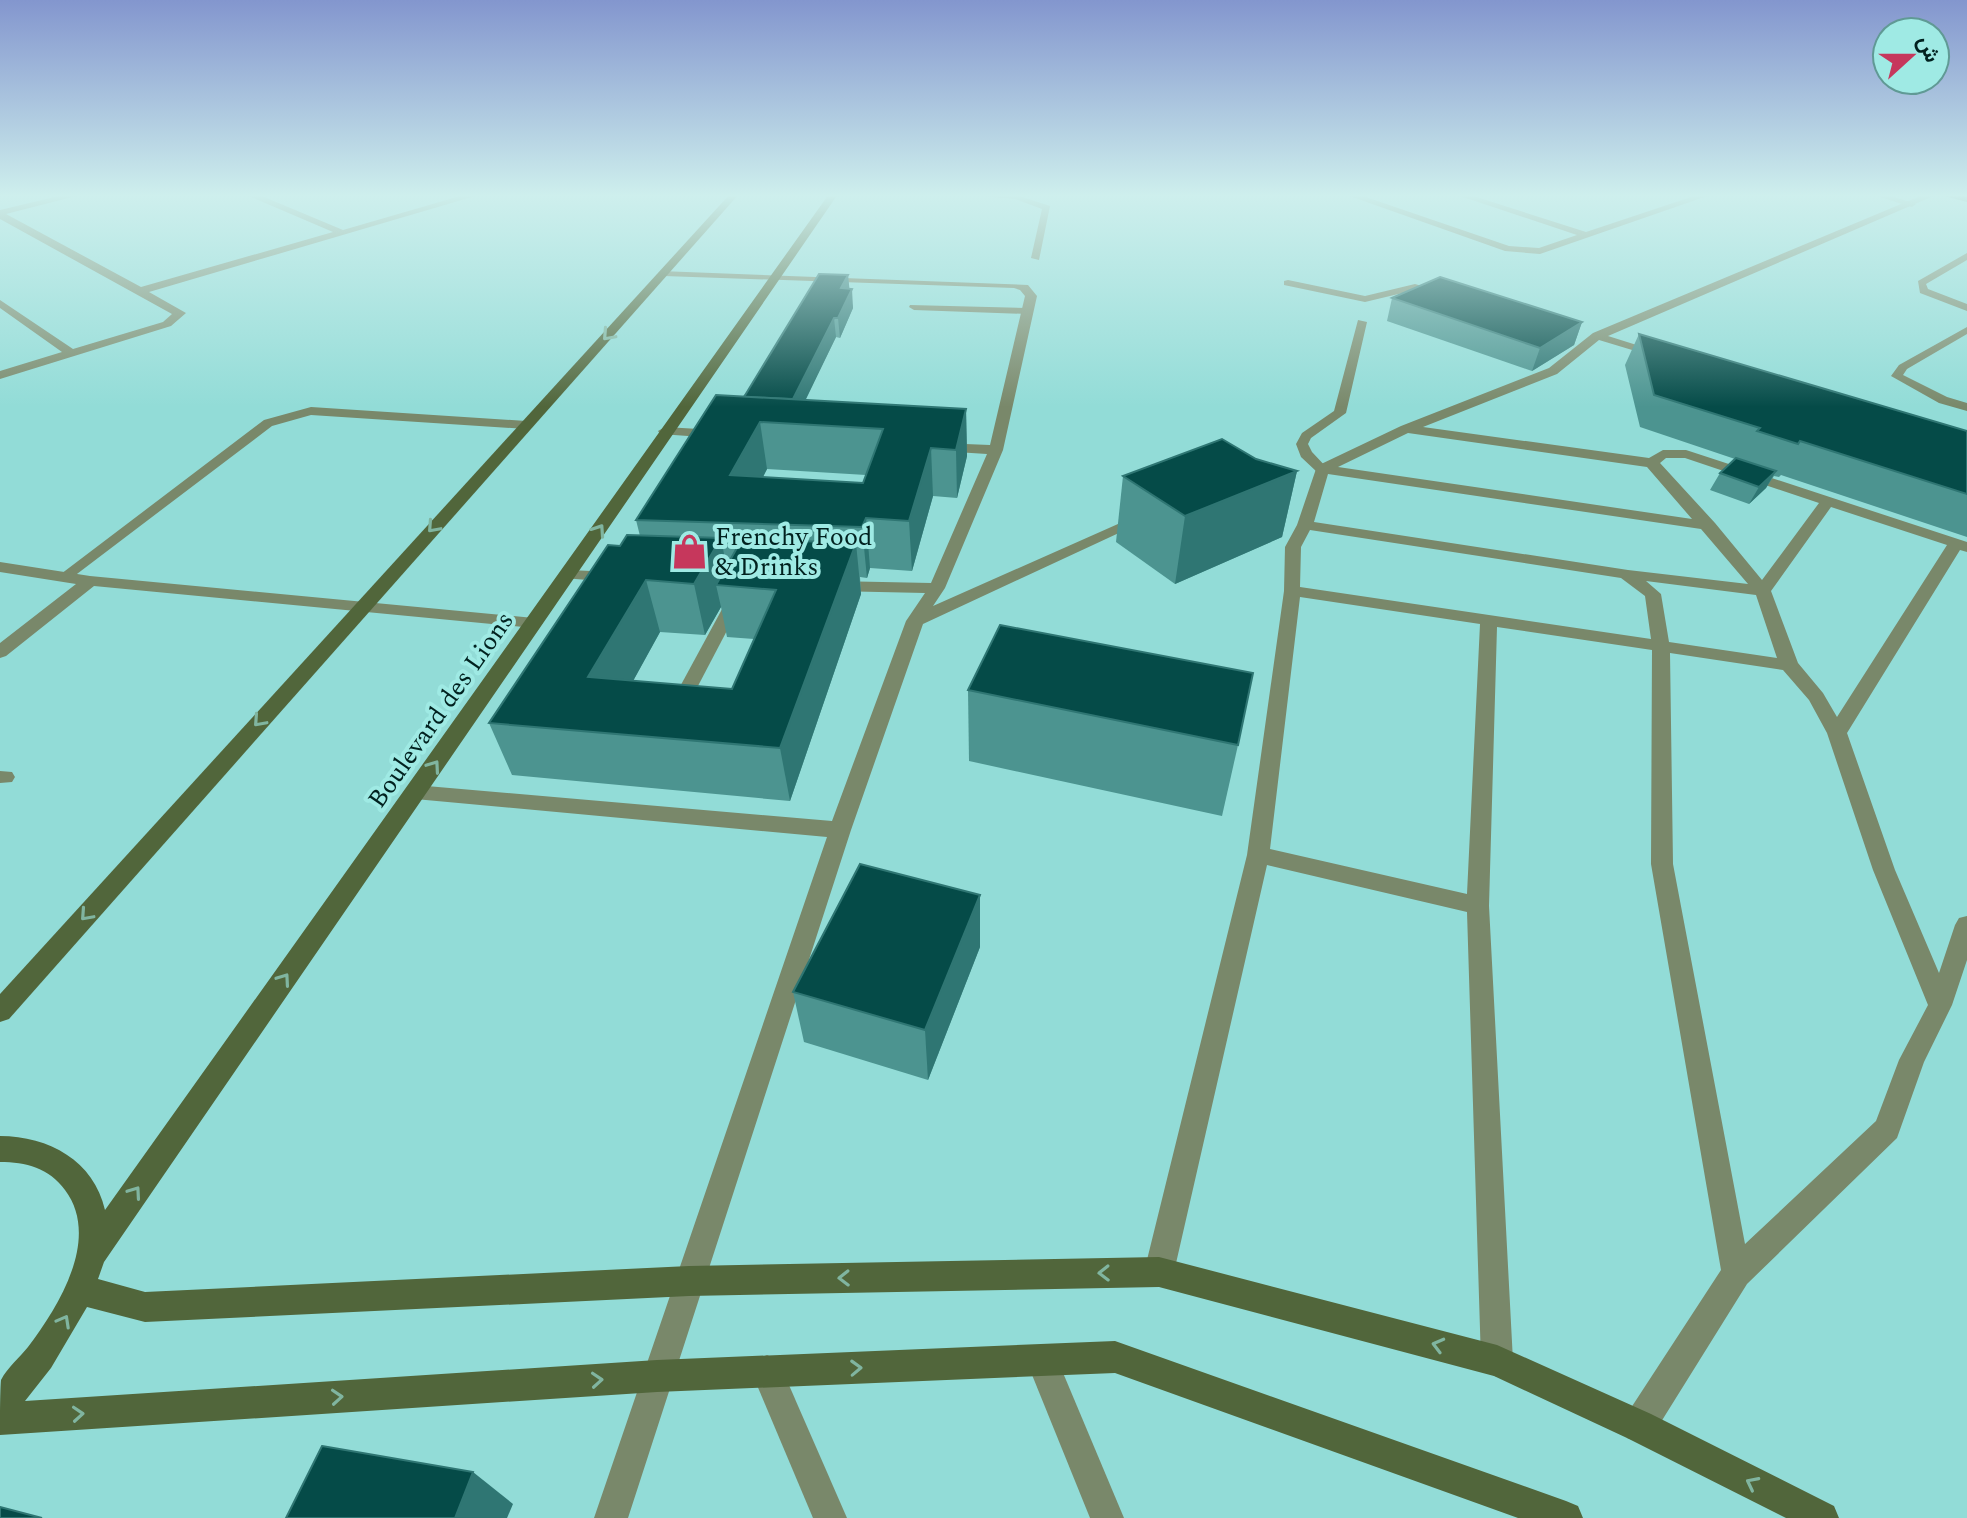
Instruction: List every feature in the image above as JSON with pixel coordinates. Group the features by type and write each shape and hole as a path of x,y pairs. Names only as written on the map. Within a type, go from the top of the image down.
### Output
{"main road":[{"path":"0,1011 359,608 671,265"},
{"name":"Boulevard des Lions","path":"90,1256 569,575 665,431 784,265"},
{"path":"0,1149 35,1153 58,1163 76,1178 89,1199 93,1225 90,1256 80,1290 44,1354 0,1405"},
{"path":"80,1290 145,1307 689,1281 1159,1272 1497,1361 1639,1426 1822,1518"},
{"path":"0,1419 657,1376 1115,1357 1566,1518"}],"street":[{"path":"0,375 177,319 180,313 91,265"},
{"path":"139,291 231,265"},
{"path":"1159,1272 1258,855 1292,591 1293,547 1303,513 1322,469 1406,429 1553,371 1588,338 1765,265"},
{"path":"611,1518 840,830 915,621 937,588 996,450 1031,296 1024,287 1014,285 664,273"},
{"path":"1288,283 1365,299 1415,287 1451,296"},
{"path":"0,303 71,353"},
{"path":"1588,338 1671,360"},
{"path":"1406,429 1652,463 1710,526 1763,591 1789,665 1816,697 1837,733 1884,870 1940,1005"},
{"path":"665,431 728,435"},
{"path":"917,445 996,450"},
{"path":"1652,463 1663,454 1686,454 1962,545 1837,733"},
{"path":"1322,469 1710,526"},
{"path":"1763,591 1827,502"},
{"path":"1303,513 1626,574 1763,591"},
{"path":"915,621 1151,515"},
{"path":"0,567 90,581 534,623"},
{"path":"1626,574 1653,594 1661,644 1662,864 1736,1273"},
{"path":"569,575 632,578"},
{"path":"0,652 90,581"},
{"path":"818,586 937,588"},
{"path":"1292,591 1789,665"},
{"path":"1489,620 1478,906 1497,1361"},
{"path":"415,792 840,830"},
{"path":"1258,855 1478,906"},
{"path":"1639,1426 1736,1273 1887,1129 1912,1060 1940,1005 1967,928"},
{"path":"1042,1360 1107,1518"},
{"path":"767,1371 830,1518"}],"lane":[{"path":"1952,265 1921,283 1924,291 1967,308"},
{"path":"914,307 1027,311"},
{"path":"1322,469 1306,454 1302,444 1306,436 1340,413 1362,322"},
{"path":"1967,330 1903,367 1897,376 1931,395 1967,407"},
{"path":"64,577 268,423 311,411 526,425"},
{"path":"679,705 736,584"}],"building":[{"path":"819,274 848,275 841,288 852,289 793,399 744,397"},
{"path":"1440,277 1582,322 1540,348 1392,298"},
{"path":"1639,334 1967,431 1967,494 1800,441 1798,444 1757,431 1760,428 1654,395"},
{"path":"716,395 966,409 956,450 931,448 909,521 866,518 862,527 636,520","holes":["760,422 883,429 863,483 730,475"]},
{"path":"1222,439 1256,459 1297,471 1185,516 1123,476"},
{"path":"1736,458 1776,471 1759,487 1720,473"},
{"path":"627,535 721,538 694,584 646,580 588,677 732,689 776,590 716,585 742,539 856,543 780,748 489,723 608,545 620,546"},
{"path":"1000,625 1253,673 1238,745 968,690"},
{"path":"860,864 980,895 925,1030 793,992"},
{"path":"322,1446 473,1472 455,1518 286,1518"},
{"path":"0,1507 42,1518 0,1518"}],"place":[{"name":"Frenchy Food & Drinks","path":"689,552"}]}
